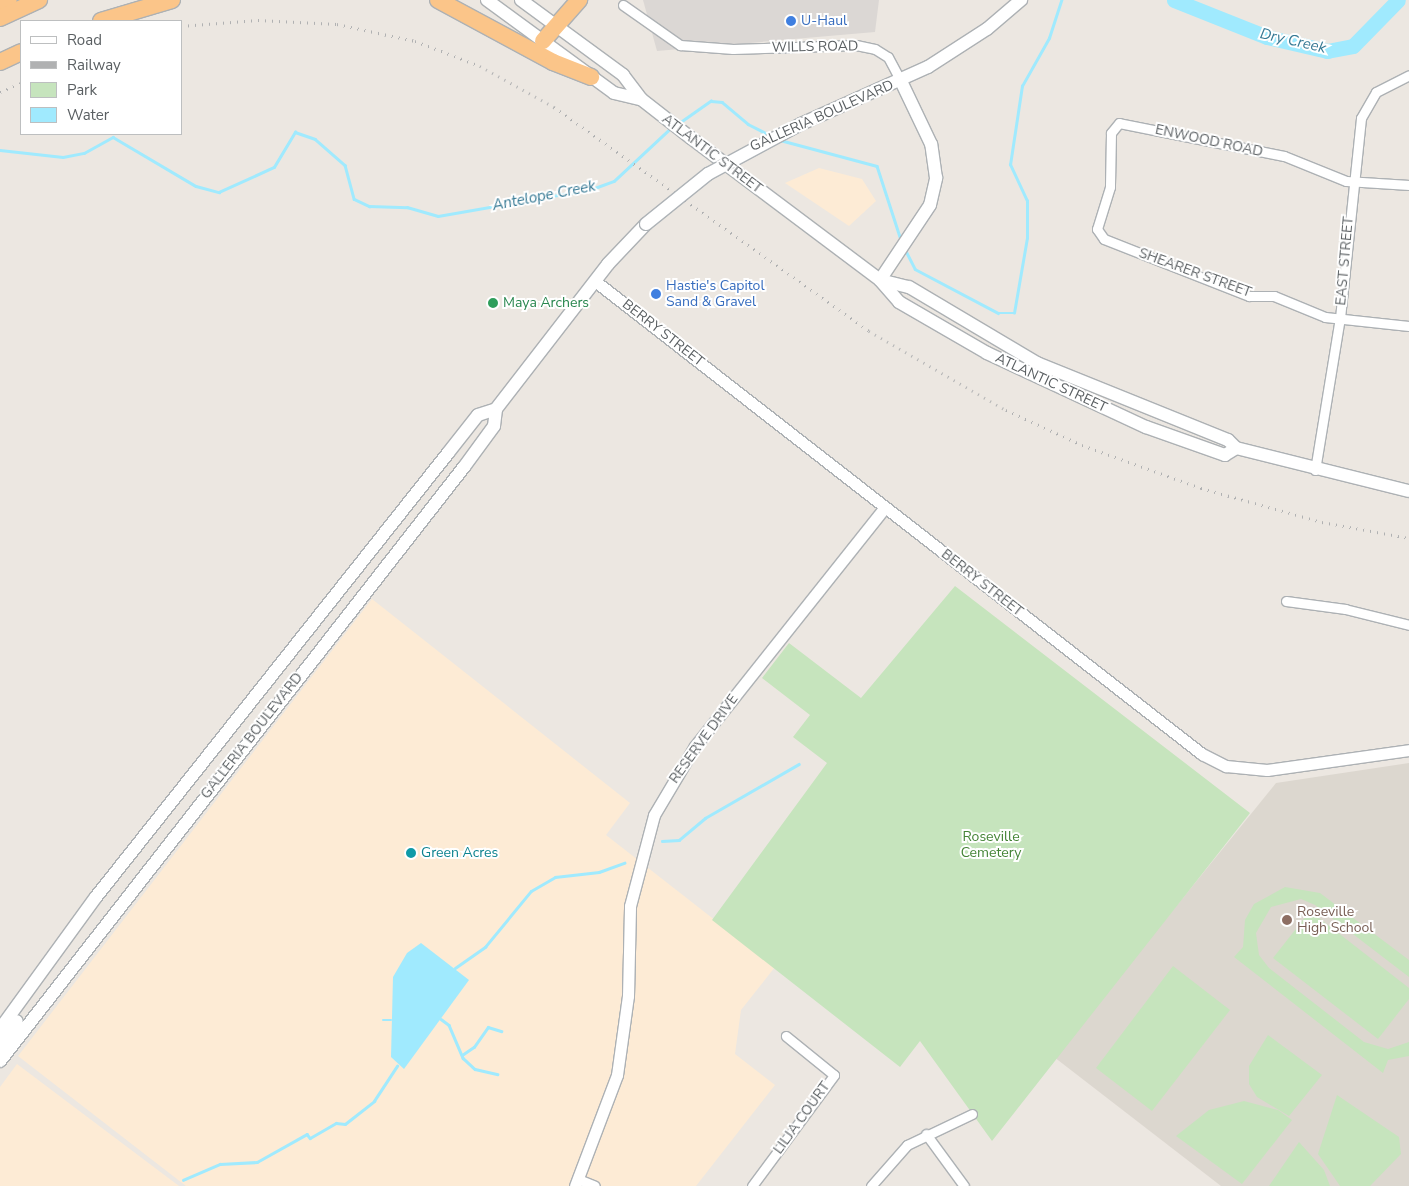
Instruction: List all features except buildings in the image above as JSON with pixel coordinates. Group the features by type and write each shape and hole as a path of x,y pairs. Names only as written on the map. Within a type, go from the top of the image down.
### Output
{"highway":[{"path":"0,5 9,0"},
{"path":"0,18 39,0"},
{"path":"94,20 135,0"},
{"path":"104,20 172,0"},
{"path":"438,0 553,62 591,77"},
{"path":"542,41 558,27 579,0"},
{"path":"0,62 20,52"}],"main road":[{"name":"ATLANTIC STREET","path":"487,0 614,93 641,99"},
{"name":"ATLANTIC STREET","path":"521,0 623,75 641,99 655,110 880,280 899,302 1045,382 1146,427 1225,455 1236,448"},
{"name":"GALLERIA BOULEVARD","path":"0,1029 47,965 478,415 496,408 595,281 646,224 708,174 801,124 901,81 974,38 1021,0"},
{"name":"WILLS ROAD","path":"880,280 930,205 936,166 931,144 901,81"},
{"name":"ATLANTIC STREET","path":"880,280 909,287 1037,363 1148,412 1228,440 1236,448 1315,470 1409,491"},
{"path":"1045,382 1059,382 1133,414 1148,412"},
{"name":"GALLERIA BOULEVARD","path":"0,1061 464,467 494,426 496,408"},
{"path":"0,1044 43,984 47,965"}],"street":[{"name":"WILLS ROAD","path":"624,5 680,45 733,49 856,44 874,49 888,57 901,81"},
{"name":"EAST STREET","path":"1315,470 1340,318 1353,178 1364,107 1376,92 1409,75"},
{"name":"ENWOOD ROAD","path":"1112,179 1111,133 1124,123 1284,156 1346,181 1353,178"},
{"path":"1353,178 1409,185"},
{"name":"SHEARER STREET","path":"1112,179 1097,224 1104,240 1249,296 1268,295 1340,318 1409,326"},
{"name":"BERRY STREET","path":"595,281 1186,743 1216,761 1267,770 1409,750"},
{"name":"RESERVE DRIVE","path":"576,1182 617,1075 628,996 630,906 654,815 695,746 885,507"},
{"path":"1286,601 1344,608 1409,625"},
{"name":"LILJA COURT","path":"752,1186 834,1075 786,1036"},
{"path":"871,1186 897,1153 926,1134 972,1114"},
{"path":"926,1134 964,1186"},
{"path":"576,1182 595,1186"}],"shaded area":[{"path":"643,0 879,0 875,32 657,51"},
{"path":"819,168 862,179 876,201 849,226 785,183"},
{"path":"372,599 630,803 606,835 775,967 741,1010 735,1054 775,1085 696,1186 186,1186 18,1056"},
{"name":"Roseville High School","path":"1409,763 1409,1186 1221,1186 1054,1057 1276,783"},
{"path":"17,1064 179,1186 0,1186 0,1087"}],"green space":[{"name":"Roseville Cemetery","path":"955,586 1250,813 992,1141 920,1041 900,1067 712,920 827,763 793,737 810,715 762,678 789,643 861,698"},
{"path":"1285,887 1320,893 1409,960 1409,977 1315,905 1301,899 1271,907 1256,933 1259,955 1269,968 1364,1042 1388,1049 1409,1042 1409,1056 1388,1060 1383,1073 1234,957 1243,947 1245,920 1254,904"},
{"path":"1310,911 1409,988 1409,999 1378,1039 1273,958"},
{"path":"1173,966 1230,1010 1152,1111 1096,1068"},
{"path":"1268,1035 1322,1075 1289,1116 1257,1097 1249,1084 1249,1066"},
{"path":"1337,1095 1399,1137 1401,1154 1370,1186 1340,1186 1318,1154"},
{"path":"1244,1101 1278,1110 1292,1120 1242,1184 1176,1136 1209,1110"},
{"path":"1299,1142 1324,1170 1330,1186 1269,1186"}],"water":[{"path":"421,943 469,980 404,1069 391,1057 393,977 407,953"}],"waterway":[{"name":"Antelope Creek","path":"905,249 915,269 998,313 1014,313 1027,238 1027,201 1010,165 1022,86 1049,38 1061,0"},
{"name":"Dry Creek","path":"1174,0 1267,37 1327,51 1353,46 1398,0"},
{"name":"Antelope Creek","path":"679,123 711,101 722,102 748,124 770,135"},
{"name":"Antelope Creek","path":"0,150 63,157 84,153 113,137 196,186 219,192 274,167 295,132 315,139 345,165 354,199 369,206 407,207 438,216 592,189 614,181 672,127"},
{"name":"Antelope Creek","path":"780,140 877,166 901,240"},
{"path":"662,841 679,840 705,818 799,764"},
{"path":"455,968 485,947 531,891 555,877 599,872 624,863"},
{"path":"441,1019 449,1025 463,1058 475,1069 497,1074"},
{"path":"383,1020 391,1020"},
{"path":"462,1055 474,1047 488,1027 501,1031"},
{"path":"183,1180 220,1164 257,1162 307,1134 310,1138 336,1123 345,1124 374,1101 397,1066"}],"railway":[{"path":"182,26 258,20 337,24 415,41 480,66 554,107 869,331 1006,410 1082,445 1201,488 1322,522 1409,538"},
{"path":"0,92 20,83"}],"place":[{"name":"U-Haul","path":"791,21"},
{"name":"Hastie's Capitol Sand & Gravel","path":"656,294"},
{"name":"Maya Archers","path":"493,303"},
{"name":"Green Acres","path":"411,853"},
{"name":"Roseville High School","path":"1287,920"}]}
